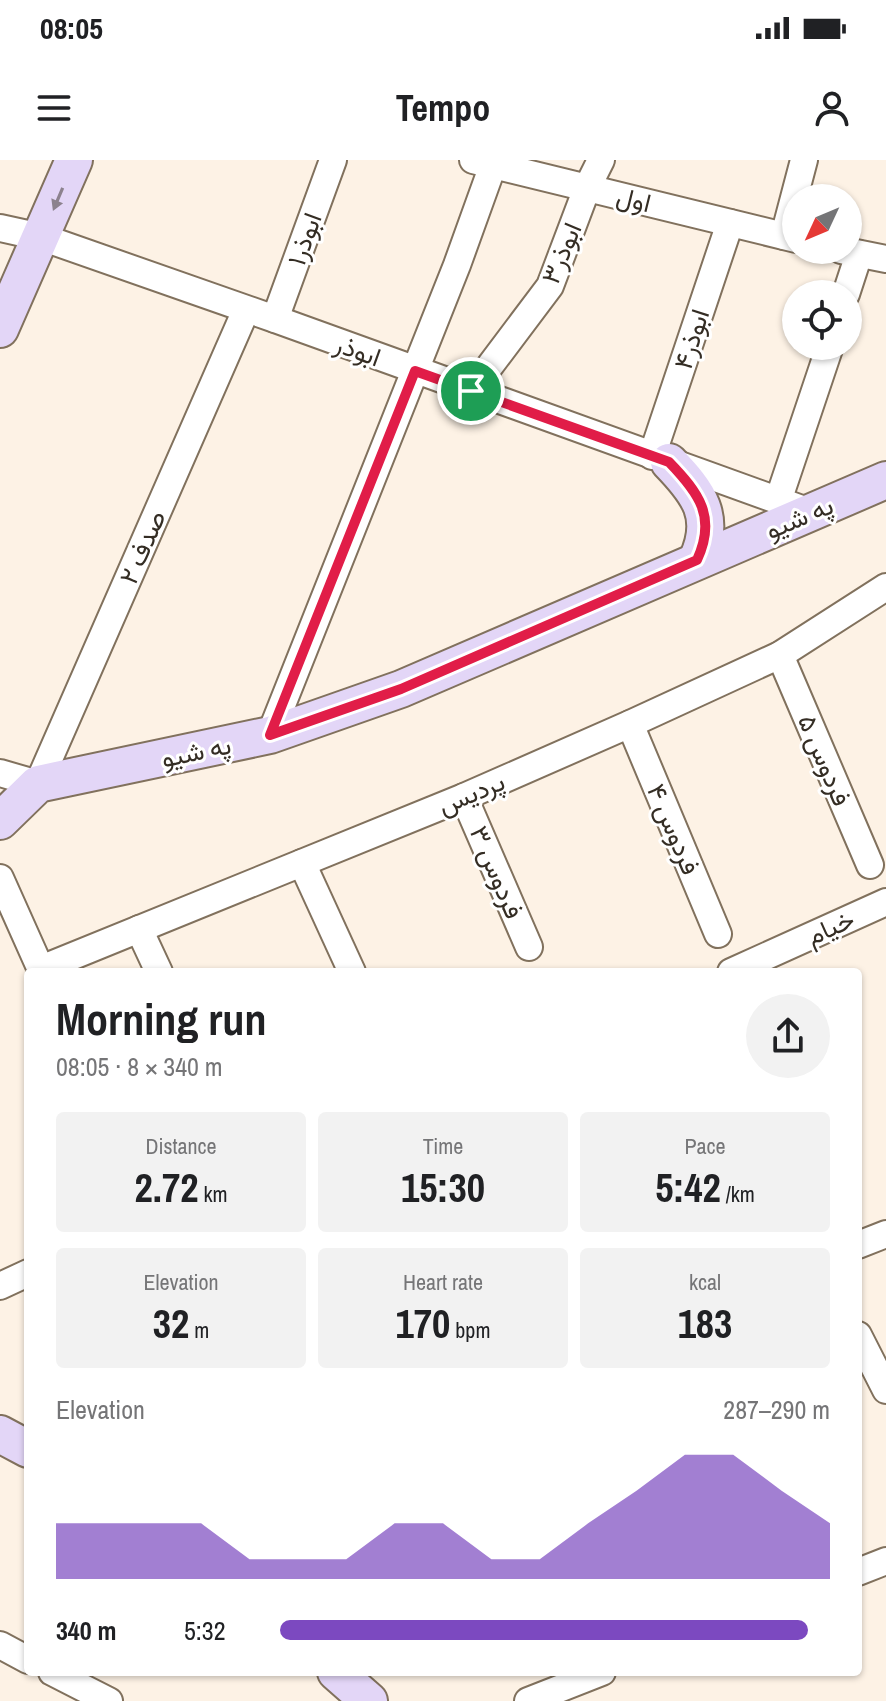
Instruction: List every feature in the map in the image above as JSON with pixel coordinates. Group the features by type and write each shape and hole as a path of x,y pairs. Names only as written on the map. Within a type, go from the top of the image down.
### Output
{"street":[{"path":"0,329 74,160"},
{"name":"ابوذر۱","path":"275,319 333,160"},
{"name":"ابوذر۳","path":"471,391 550,286 587,188 601,160"},
{"path":"800,184 804,160"},
{"path":"270,735 457,265 483,162"},
{"name":"اول","path":"483,162 782,235"},
{"name":"ابوذر۴","path":"661,459 730,223"},
{"name":"ابوذر","path":"0,228 41,237 794,506"},
{"path":"862,254 886,259"},
{"name":"صدف ۲","path":"38,784 246,310"},
{"path":"794,506 827,360"},
{"path":"661,459 685,479 703,509 705,535 697,560"},
{"name":"په شیو","path":"38,784 270,735 401,689 697,560 794,506 883,487"},
{"name":"پردیس","path":"47,968 464,797 630,724 780,655 886,587"},
{"name":"فردوس ۵","path":"780,655 870,865"},
{"name":"فردوس ۴","path":"630,724 718,934"},
{"path":"0,773 38,784 0,821"},
{"name":"فردوس ۳","path":"464,797 529,947"},
{"path":"302,863 350,968"},
{"path":"0,878 41,968"},
{"name":"خیام","path":"740,968 886,902"},
{"path":"139,929 157,968"},
{"path":"862,1243 886,1234"},
{"path":"0,1286 24,1275"},
{"path":"862,1343 886,1390"},
{"path":"0,1434 24,1447"},
{"path":"862,1570 886,1561"},
{"path":"0,1645 24,1658"},
{"path":"60,1676 109,1701"},
{"path":"341,1676 369,1701"},
{"path":"528,1701 592,1676"}],"route":[{"path":"415,371 471,391 669,462 685,479 703,509 706,527 704,544 697,560 401,689 270,735 415,371"}]}
